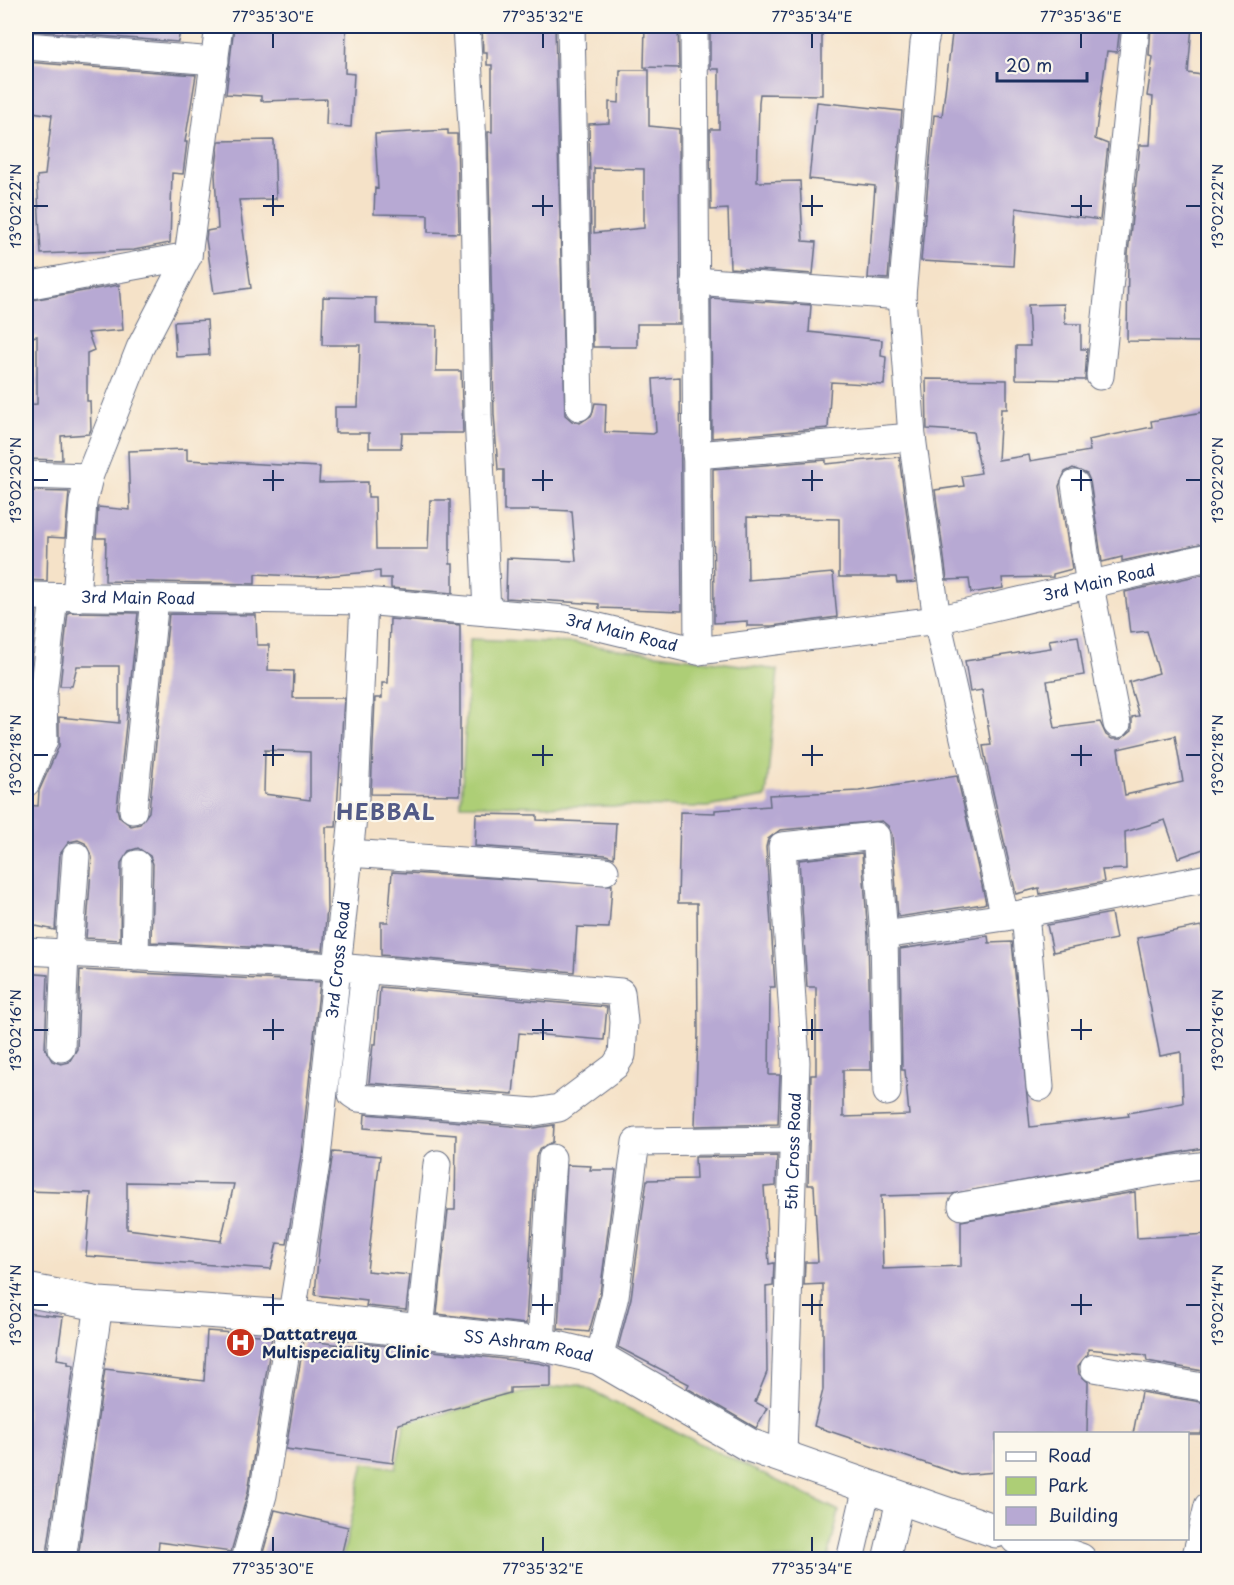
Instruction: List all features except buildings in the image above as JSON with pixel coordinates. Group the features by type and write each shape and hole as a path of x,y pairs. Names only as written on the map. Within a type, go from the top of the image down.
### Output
{"street":[{"path":"26,783 44,740 34,694 65,597 89,477 140,348 188,256 219,26"},
{"path":"466,26 473,143 477,414 487,612"},
{"path":"572,26 579,407"},
{"path":"694,26 698,651"},
{"path":"928,26 924,43 902,296 912,437 937,620 1015,915 1040,1087"},
{"path":"1100,376 1136,26"},
{"path":"26,46 215,61"},
{"path":"26,286 188,256"},
{"path":"695,281 902,296"},
{"path":"696,454 912,437"},
{"path":"26,475 89,477"},
{"path":"1075,484 1090,586 1117,724"},
{"name":"3rd Main Road","path":"26,596 364,601 566,619 698,651 937,620 1090,586 1209,556"},
{"path":"133,810 154,598"},
{"name":"3rd Cross Road","path":"245,1560 263,1495 317,1157 355,798 364,601"},
{"name":"5th Cross Road","path":"783,1455 796,1062 782,846 876,836 884,935"},
{"path":"350,853 604,871"},
{"path":"61,1048 76,856"},
{"path":"135,957 137,864"},
{"path":"887,1092 884,935 1015,915 1209,878"},
{"path":"26,951 337,967 365,969 621,992 624,1022 622,1054 615,1066 559,1108 549,1111 524,1112 358,1098 352,1094 352,1087 365,969"},
{"path":"599,1358 615,1296 636,1142 794,1140"},
{"path":"541,1344 552,1158"},
{"path":"420,1330 437,1164"},
{"path":"962,1206 1209,1165"},
{"name":"SS Ashram Road","path":"26,1290 99,1304 293,1317 541,1344 599,1358 749,1445 783,1455 900,1500 994,1530"},
{"path":"62,1560 99,1304"},
{"path":"1094,1368 1209,1388"},
{"path":"850,1560 867,1487"},
{"path":"886,1560 900,1500"},
{"path":"1195,1560 1209,1506"},
{"path":"1020,1540 1080,1560"}],"green space":[{"path":"470,639 573,643 778,670 766,797 707,807 461,805"},
{"path":"578,1384 839,1511 828,1559 342,1560 364,1463 396,1468 407,1410 436,1416 509,1395"}],"place":[{"name":"Dattatreya Multispeciality Clinic","path":"241,1343"}],"district":[{"name":"HEBBAL","path":"386,812"}]}
